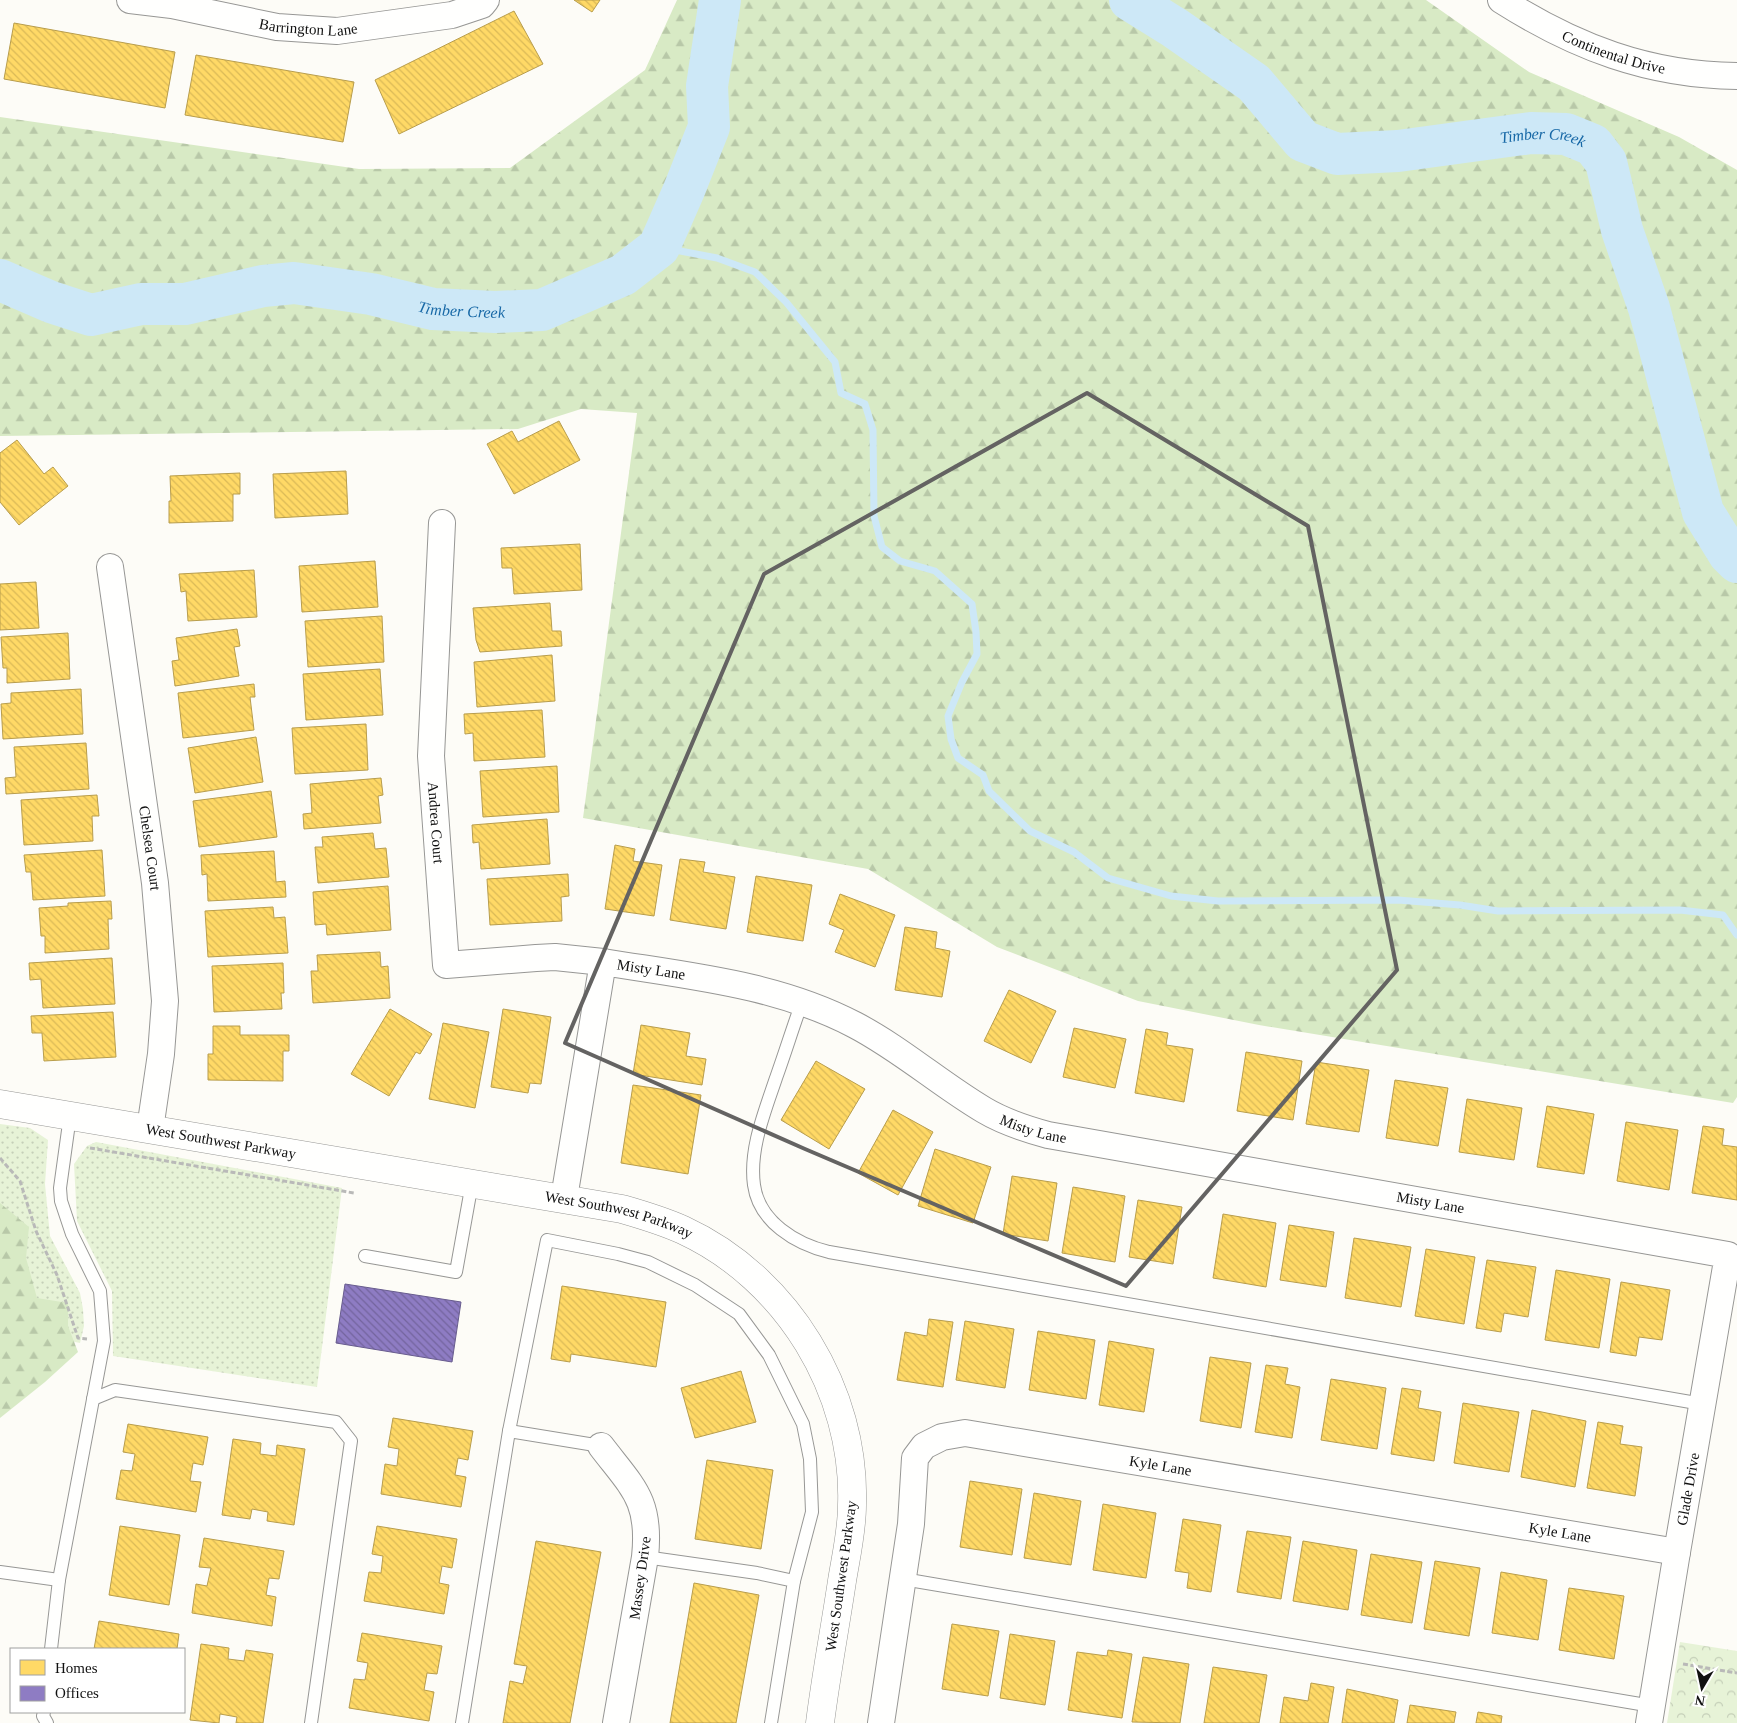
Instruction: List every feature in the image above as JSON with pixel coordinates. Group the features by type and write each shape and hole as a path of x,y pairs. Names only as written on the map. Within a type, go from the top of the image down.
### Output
{"street":[{"name":"Barrington Lane","path":"141,1 172,5 277,27 337,31 452,15 482,4 486,0"},
{"name":"Continental Drive","path":"1509,2 1548,28 1598,51 1623,60 1679,72 1737,76"},
{"name":"Andrea Court","path":"442,523 431,756 446,965 555,957 603,962"},
{"name":"Chelsea Court","path":"110,567 155,883 165,1000 161,1054 150,1129"},
{"name":"Misty Lane","path":"564,1198 603,962 752,987 827,1011 880,1038 984,1110 1018,1126 1048,1135 1728,1255"},
{"name":"West Southwest Parkway","path":"0,1104 622,1209 656,1219 684,1231 730,1259 772,1295 805,1337 830,1385 845,1433 852,1480 851,1527 820,1723"},
{"name":"Glade Drive","path":"1650,1715 1676,1552 1728,1255"},
{"name":"Kyle Lane","path":"881,1723 911,1524 915,1458 919,1451 932,1441 952,1434 965,1433 1676,1552"},
{"name":"Massey Drive","path":"601,1446 637,1492 642,1504 646,1524 645,1557 616,1723"}],"lane":[{"path":"802,1002 765,1110 755,1154 753,1174 754,1187 760,1203 769,1217 781,1230 813,1248 1702,1404"},
{"path":"51,1648 59,1580 104,1341 100,1291 72,1234 61,1201 60,1188 70,1116"},
{"path":"365,1256 456,1272 472,1183"},
{"path":"462,1723 508,1431 547,1240 648,1262 695,1285 739,1314 768,1355 803,1424 810,1459 812,1512 794,1581 771,1723"},
{"path":"93,1399 115,1390 336,1422 352,1441 311,1723"},
{"path":"508,1431 601,1446"},
{"path":"645,1557 758,1573 794,1581"},
{"path":"0,1572 59,1580"},
{"path":"903,1579 1650,1715"}],"path":[{"path":"90,1148 354,1193"},
{"path":"0,1158 20,1181 36,1231 58,1275 78,1338"},
{"path":"1703,1666 1737,1673"}],"highlighted area":[{"path":"1087,393 1308,526 1397,970 1126,1286 805,1149 565,1043 764,574"}],"green space":[{"path":"677,0 1426,0 1529,72 1679,137 1737,170 1737,1097 1733,1103 1259,1025 1138,1001 997,947 868,869 583,818 637,413 581,409 518,429 0,436 0,117 359,169 510,168 645,70"},
{"path":"0,1124 30,1128 48,1140 45,1184 50,1236 80,1293 84,1326 80,1343 0,1327"},
{"path":"96,1142 342,1188 317,1387 113,1356 112,1291 77,1221 74,1164 87,1146"},
{"path":"0,1203 29,1227 26,1258 37,1298 68,1303 68,1326 78,1352 45,1382 0,1418"},
{"path":"1680,1642 1737,1651 1737,1723 1667,1723"}],"building: Homes":[{"path":"574,0 600,0 592,12"},
{"path":"514,11 543,64 399,134 375,80"},
{"path":"14,23 175,52 165,108 4,79"},
{"path":"196,55 354,82 343,142 185,115"},
{"path":"559,421 580,460 514,494 487,444 512,431 518,442"},
{"path":"17,440 44,474 53,467 68,486 19,525 0,502 0,453"},
{"path":"346,471 348,514 275,518 273,474"},
{"path":"240,473 240,494 233,494 233,521 169,523 169,501 171,501 170,476"},
{"path":"580,544 582,590 514,594 512,568 502,568 501,548"},
{"path":"375,561 378,607 302,612 299,566"},
{"path":"254,570 257,617 188,621 186,591 181,592 179,574"},
{"path":"36,582 39,628 0,630 0,584"},
{"path":"550,603 552,631 561,631 562,646 480,652 476,640 473,608"},
{"path":"382,616 384,662 308,667 305,621"},
{"path":"237,629 240,646 234,647 239,676 175,686 172,661 179,660 176,638"},
{"path":"68,633 70,679 7,683 7,668 3,668 1,637"},
{"path":"552,655 555,701 477,707 474,662"},
{"path":"380,669 383,715 306,720 303,674"},
{"path":"254,684 255,697 250,697 254,730 183,738 178,693"},
{"path":"81,689 83,734 3,739 1,704 11,703 11,693"},
{"path":"542,710 545,757 474,761 473,733 465,734 464,714"},
{"path":"366,724 368,770 295,774 292,728"},
{"path":"256,737 263,782 195,793 188,748"},
{"path":"86,743 89,789 6,794 5,778 16,777 14,747"},
{"path":"557,766 559,812 483,817 480,771"},
{"path":"381,778 383,795 378,796 381,823 304,829 303,814 312,813 310,784"},
{"path":"271,791 277,837 199,847 193,801"},
{"path":"97,795 99,816 92,816 93,841 24,845 21,800"},
{"path":"547,819 550,864 481,869 479,842 473,843 472,825"},
{"path":"373,833 375,849 386,848 389,877 318,883 315,847 323,847 322,837"},
{"path":"615,845 635,849 633,861 662,865 654,916 605,909"},
{"path":"102,850 105,896 33,900 31,872 26,872 24,855"},
{"path":"274,851 276,882 285,881 286,897 208,901 207,874 202,875 201,855"},
{"path":"680,859 705,862 703,872 735,877 726,929 670,920"},
{"path":"568,874 569,896 561,897 562,921 490,925 487,879"},
{"path":"756,876 812,885 803,941 747,932"},
{"path":"388,886 391,930 327,935 326,924 315,925 313,892"},
{"path":"840,894 895,915 875,967 835,952 844,930 829,924"},
{"path":"111,901 112,919 108,919 109,949 45,953 45,936 41,936 39,908 68,906 68,903"},
{"path":"273,907 274,918 285,917 288,953 208,957 205,911"},
{"path":"905,927 937,932 935,948 950,951 942,997 895,990"},
{"path":"380,952 381,967 388,966 390,998 313,1003 311,971 318,971 317,955"},
{"path":"112,958 115,1004 43,1008 41,979 30,980 29,963"},
{"path":"283,963 284,993 281,993 282,1009 214,1012 212,966"},
{"path":"1009,990 1056,1011 1031,1063 984,1041"},
{"path":"390,1009 432,1034 420,1054 416,1052 389,1096 351,1074"},
{"path":"503,1009 551,1017 541,1084 530,1083 528,1093 491,1087"},
{"path":"113,1012 116,1057 44,1061 42,1033 32,1033 31,1016"},
{"path":"443,1023 489,1032 475,1108 429,1099"},
{"path":"641,1025 690,1033 686,1056 706,1059 702,1085 633,1074"},
{"path":"213,1026 240,1026 240,1035 289,1035 289,1051 283,1051 283,1081 208,1080 208,1054 213,1054"},
{"path":"1074,1028 1126,1039 1115,1088 1063,1077"},
{"path":"1146,1029 1168,1033 1166,1045 1193,1049 1184,1102 1135,1093"},
{"path":"1246,1052 1302,1061 1293,1120 1237,1111"},
{"path":"816,1061 865,1089 829,1149 781,1120"},
{"path":"1316,1062 1369,1070 1359,1132 1306,1124"},
{"path":"1395,1080 1448,1088 1438,1146 1386,1138"},
{"path":"633,1085 701,1095 688,1174 621,1163"},
{"path":"1467,1099 1522,1108 1514,1160 1459,1152"},
{"path":"1547,1106 1594,1114 1584,1174 1537,1167"},
{"path":"893,1110 933,1132 898,1195 858,1173"},
{"path":"1626,1122 1678,1130 1669,1190 1617,1181"},
{"path":"1703,1126 1724,1129 1722,1145 1737,1147 1737,1200 1692,1193"},
{"path":"935,1149 991,1167 973,1223 918,1206"},
{"path":"1012,1176 1057,1183 1048,1241 1003,1234"},
{"path":"1073,1187 1125,1196 1115,1262 1062,1253"},
{"path":"1138,1200 1182,1207 1173,1264 1129,1257"},
{"path":"1223,1214 1276,1223 1266,1287 1213,1278"},
{"path":"1289,1225 1334,1232 1326,1287 1280,1280"},
{"path":"1354,1238 1411,1247 1401,1307 1345,1298"},
{"path":"1426,1249 1475,1257 1464,1324 1415,1316"},
{"path":"1487,1260 1536,1267 1528,1317 1504,1313 1501,1332 1476,1328"},
{"path":"1556,1270 1610,1279 1599,1348 1545,1340"},
{"path":"1621,1282 1670,1290 1662,1340 1639,1337 1636,1356 1610,1352"},
{"path":"562,1286 666,1302 656,1367 571,1354 570,1362 551,1359"},
{"path":"929,1319 953,1322 943,1387 897,1380 905,1332 927,1336"},
{"path":"965,1321 1014,1329 1005,1388 956,1380"},
{"path":"1038,1331 1095,1340 1086,1399 1029,1390"},
{"path":"1109,1341 1154,1349 1144,1412 1099,1405"},
{"path":"1210,1357 1251,1363 1241,1428 1200,1421"},
{"path":"1266,1365 1288,1368 1285,1384 1300,1387 1292,1438 1255,1432"},
{"path":"741,1371 756,1422 695,1438 681,1388"},
{"path":"1331,1379 1386,1388 1377,1449 1321,1440"},
{"path":"1402,1388 1421,1391 1418,1408 1441,1412 1434,1461 1391,1454"},
{"path":"1463,1403 1519,1412 1509,1472 1454,1463"},
{"path":"1532,1410 1586,1421 1575,1487 1521,1477"},
{"path":"393,1418 473,1431 468,1460 458,1458 455,1475 466,1477 461,1507 381,1494 385,1464 397,1466 399,1449 388,1447"},
{"path":"1598,1422 1623,1426 1620,1444 1642,1447 1635,1496 1587,1488"},
{"path":"128,1424 208,1437 203,1465 193,1463 190,1481 201,1482 196,1512 116,1499 121,1470 132,1471 135,1454 123,1452"},
{"path":"233,1439 261,1443 260,1454 276,1456 277,1445 305,1449 294,1525 267,1521 268,1512 252,1509 250,1519 222,1515"},
{"path":"707,1460 773,1470 761,1549 695,1539"},
{"path":"970,1481 1022,1489 1012,1555 960,1547"},
{"path":"1034,1493 1081,1501 1071,1565 1024,1558"},
{"path":"1103,1504 1156,1513 1146,1578 1093,1570"},
{"path":"1183,1519 1221,1525 1211,1592 1187,1588 1189,1573 1175,1571"},
{"path":"120,1526 180,1535 169,1605 109,1595"},
{"path":"377,1526 457,1539 452,1568 442,1566 439,1583 449,1585 444,1614 364,1601 369,1572 381,1573 383,1556 372,1554"},
{"path":"1247,1531 1291,1537 1281,1599 1237,1592"},
{"path":"204,1538 284,1551 279,1579 269,1578 266,1595 276,1597 272,1626 192,1613 196,1584 207,1586 211,1568 199,1567"},
{"path":"536,1541 601,1552 570,1723 503,1723 510,1681 523,1684 527,1666 514,1664"},
{"path":"1303,1541 1357,1550 1348,1610 1293,1601"},
{"path":"1371,1554 1422,1562 1412,1623 1361,1615"},
{"path":"1435,1561 1480,1568 1469,1636 1424,1629"},
{"path":"1501,1572 1547,1580 1538,1640 1492,1633"},
{"path":"694,1583 759,1595 736,1723 670,1723"},
{"path":"1569,1588 1624,1596 1614,1659 1559,1650"},
{"path":"99,1621 179,1634 177,1648 94,1648"},
{"path":"952,1624 999,1631 988,1696 942,1689"},
{"path":"362,1633 442,1646 437,1674 427,1673 424,1690 434,1692 429,1721 349,1708 354,1679 365,1680 368,1663 357,1661"},
{"path":"1010,1634 1055,1641 1045,1705 1000,1698"},
{"path":"201,1644 229,1648 228,1659 244,1661 246,1650 273,1654 263,1723 236,1723 237,1717 220,1714 219,1723 190,1720"},
{"path":"1108,1650 1132,1654 1122,1718 1068,1710 1077,1652 1107,1656"},
{"path":"1143,1657 1189,1664 1180,1723 1132,1722"},
{"path":"1213,1667 1267,1675 1259,1723 1204,1723"},
{"path":"1311,1683 1334,1687 1328,1723 1280,1723 1284,1697 1308,1701"},
{"path":"1347,1689 1398,1700 1394,1723 1342,1723"},
{"path":"1410,1705 1456,1712 1454,1723 1407,1723"},
{"path":"1478,1712 1502,1716 1501,1723 1476,1723"}],"building: Offices":[{"path":"345,1284 461,1302 452,1362 336,1343"}],"waterway":[{"name":"Timber Creek","path":"0,280 51,302 91,315 141,304 185,304 263,286 294,283 371,294 433,309 495,312 542,310 623,275 659,247 709,127 707,86 720,0"},
{"name":"Timber Creek","path":"1130,0 1175,28 1254,83 1303,141 1337,154 1398,151 1531,133 1566,134 1593,145 1606,162 1622,230 1649,308 1703,512 1729,554 1737,562"},
{"path":"659,247 717,258 755,272 786,302 835,362 841,393 865,404 873,430 874,516 882,547 900,561 935,571 972,604 977,654 962,682 948,716 951,739 958,758 983,775 989,791 1030,831 1074,852 1108,878 1171,896 1218,901 1398,900 1460,905 1498,911 1680,910 1723,915 1737,935"}]}
